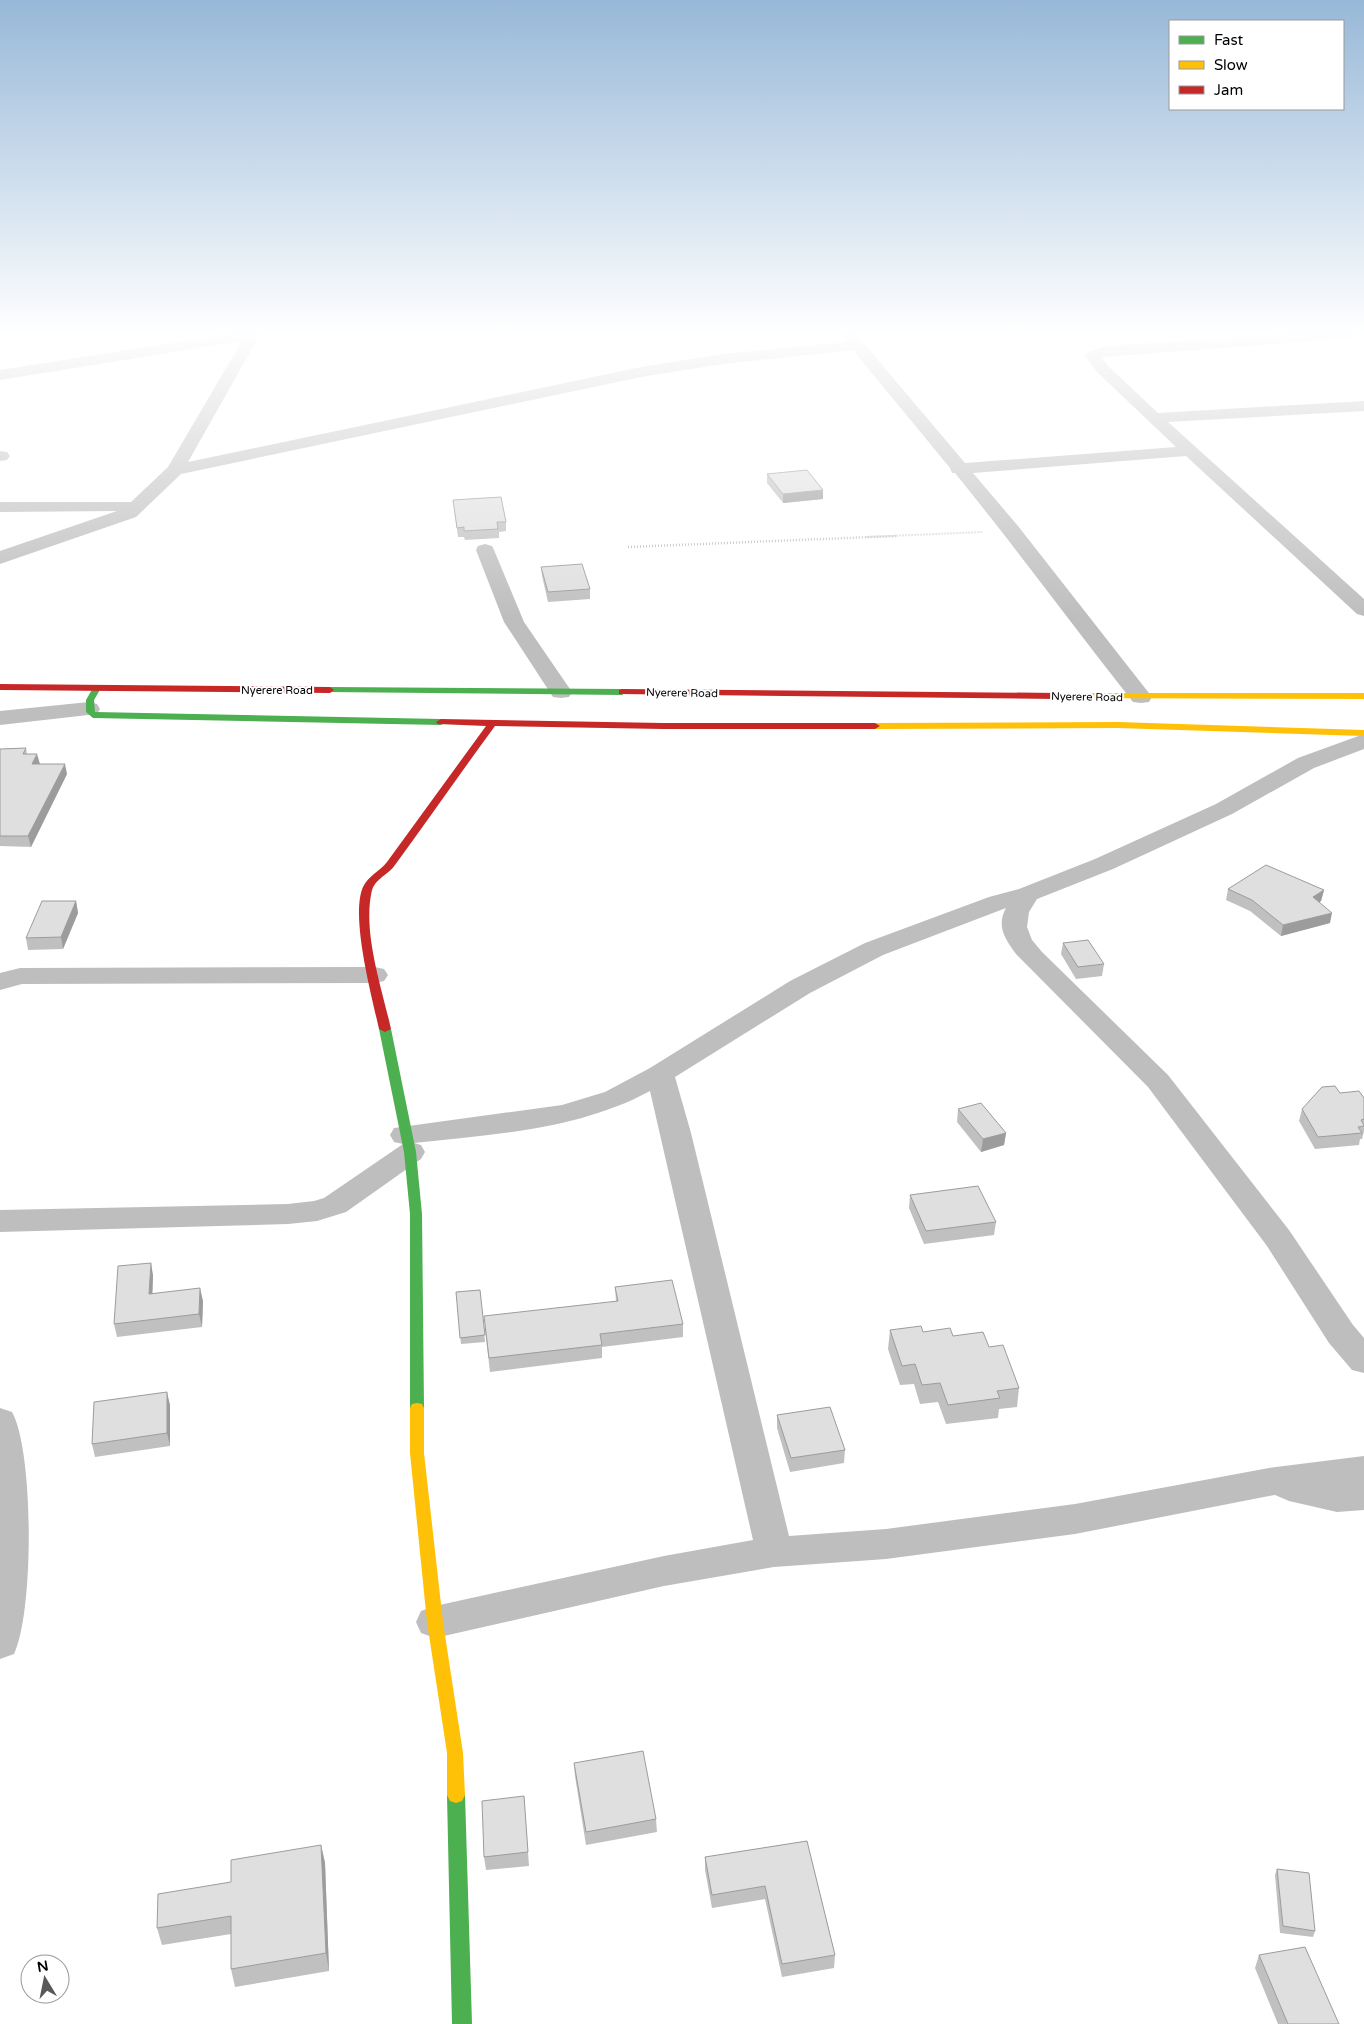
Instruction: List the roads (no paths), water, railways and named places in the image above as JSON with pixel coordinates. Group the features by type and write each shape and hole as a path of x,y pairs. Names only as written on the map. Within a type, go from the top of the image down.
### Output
{"main road":[{"name":"Nyerere Road","path":"0,686 1142,697 1364,696"},
{"path":"97,688 90,700 89,710 93,714 127,717 663,726 1118,725 1364,733"},
{"path":"462,2024 455,1754 435,1622 417,1453 416,1214 408,1143 365,928 367,890 373,880 390,866 427,811 493,722"}],"street":[{"path":"0,558 130,513 141,505 175,470 199,428"},
{"path":"175,470 373,428"},
{"path":"925,428 1011,530 1078,620 1142,697"},
{"path":"1166,428 1364,610"},
{"path":"958,469 1191,451"},
{"path":"0,507 141,505"},
{"path":"485,550 514,622 561,692"},
{"path":"0,718 89,710"},
{"path":"0,1221 317,1212 335,1205 408,1143 566,1114 615,1098 660,1074 800,988 874,950 998,902 1028,894 1104,864 1224,808 1306,763 1364,741"},
{"path":"1028,894 1019,906 1013,922 1019,941 1033,958 1158,1081 1262,1216 1341,1334 1364,1361"},
{"path":"0,982 20,976 375,975"},
{"path":"660,1074 676,1133 774,1552"},
{"path":"0,1421 5,1453 11,1533 7,1606 0,1642"},
{"path":"435,1622 664,1571 774,1552 886,1544 1076,1519 1269,1482 1364,1470"},
{"path":"1269,1482 1337,1498 1364,1496"}]}
